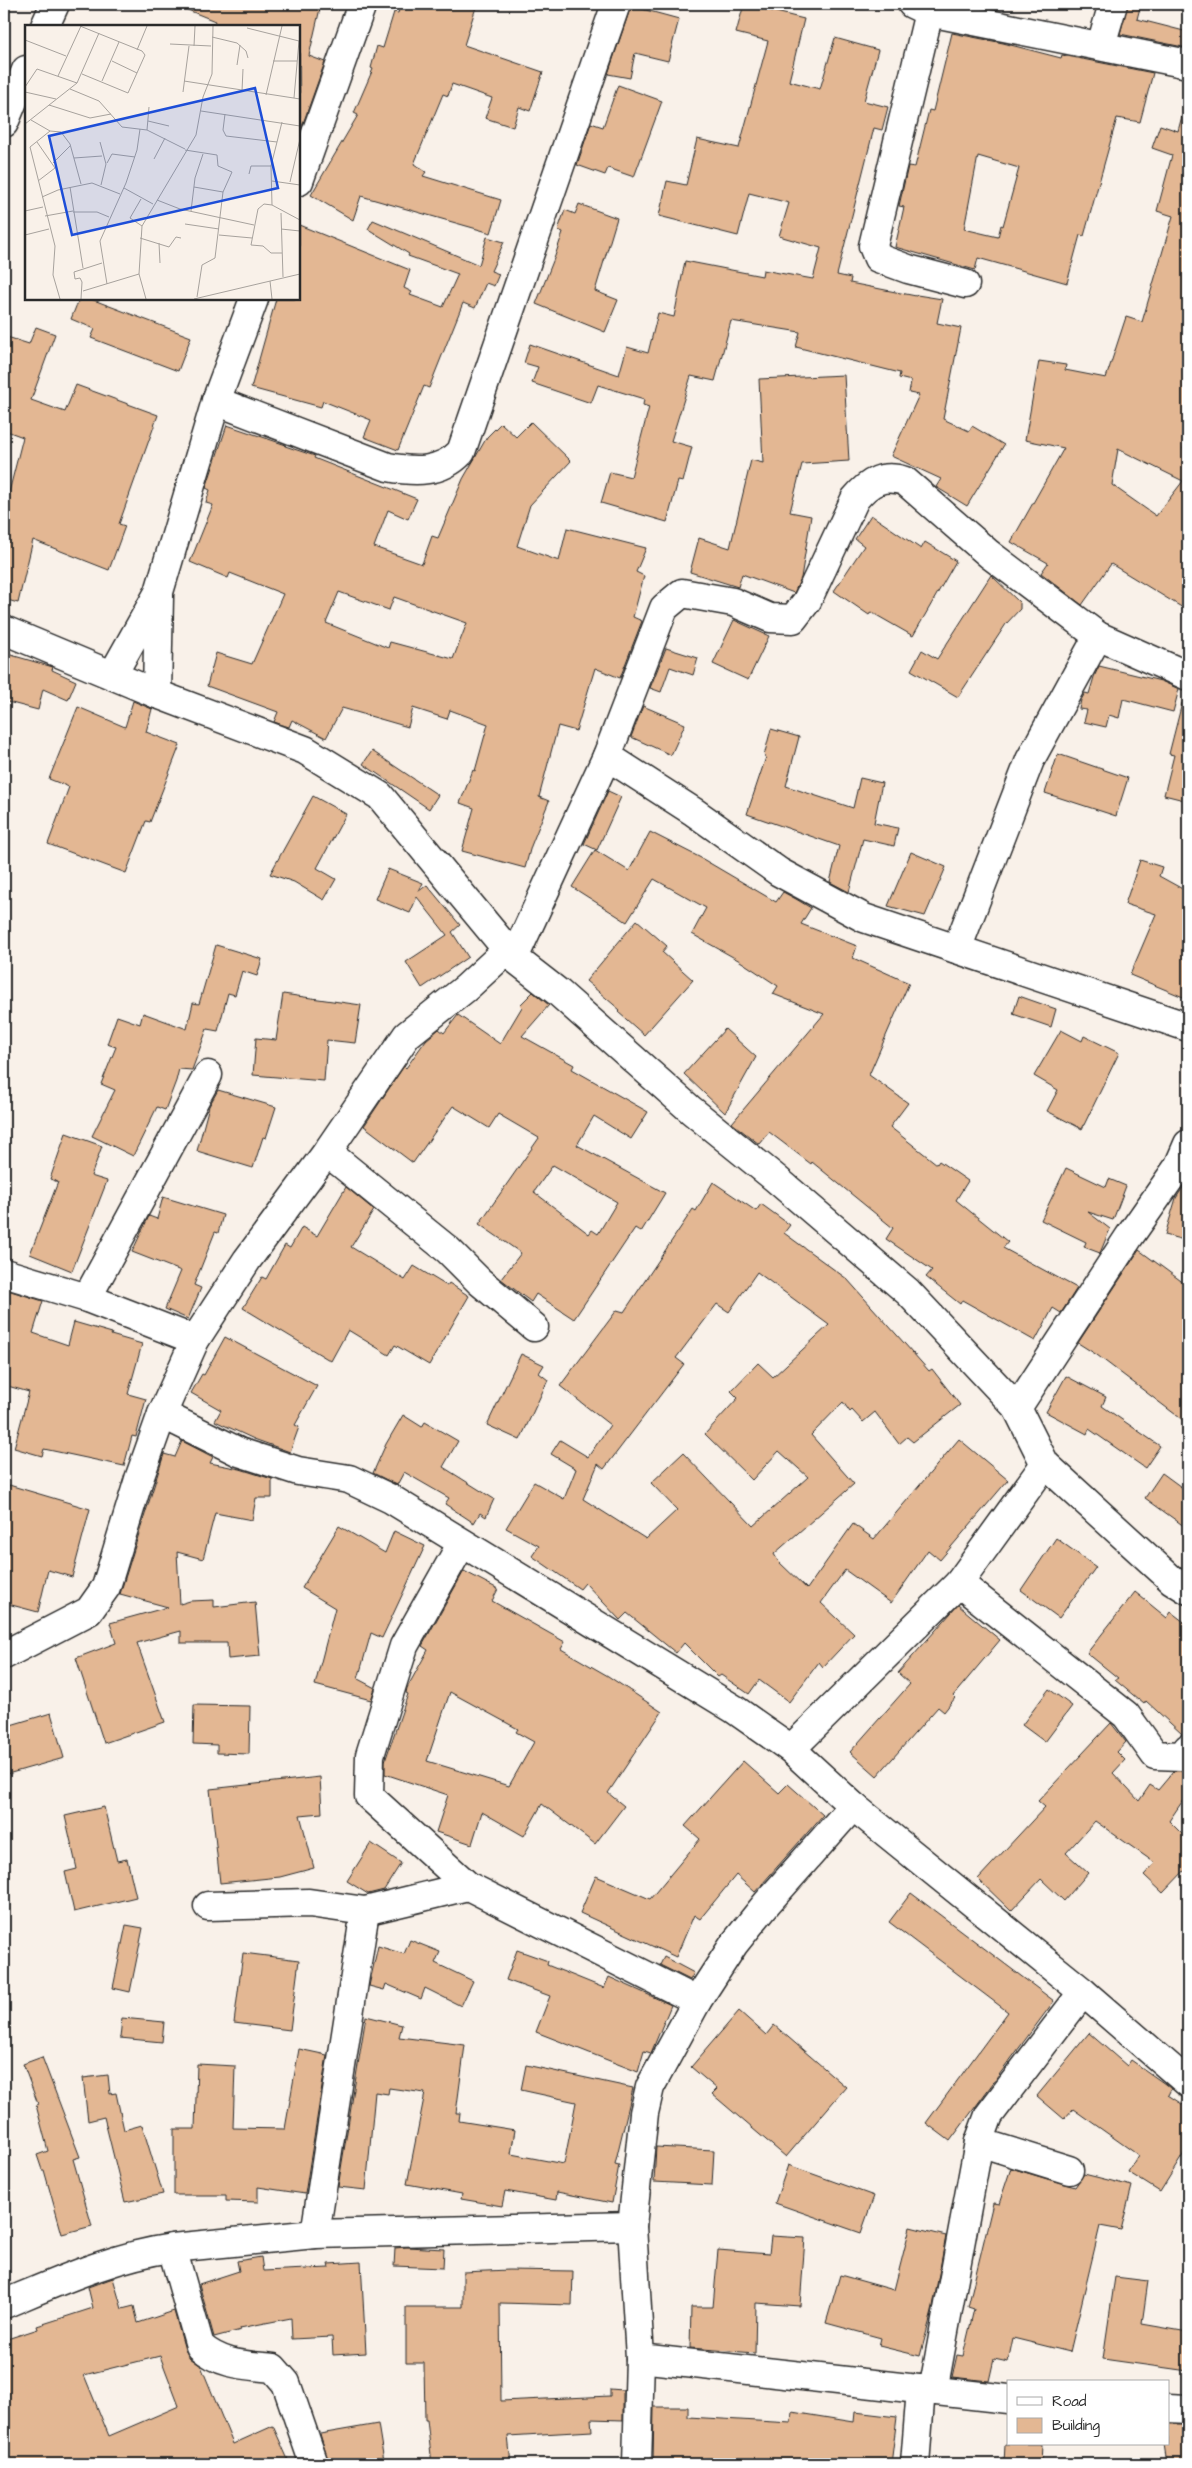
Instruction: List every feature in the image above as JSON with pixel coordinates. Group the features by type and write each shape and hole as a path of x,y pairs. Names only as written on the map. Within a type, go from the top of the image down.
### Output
{"street":[{"path":"45,25 55,4"},
{"path":"300,178 362,4"},
{"path":"216,401 388,467 412,471 451,463 461,452 616,4"},
{"path":"1100,45 1113,4"},
{"path":"965,284 908,269 878,258 873,246 921,8 1188,64"},
{"path":"4,123 25,72"},
{"path":"113,674 159,592 216,401 254,300"},
{"path":"4,1655 89,1611 106,1586 139,1479 162,1414 195,1340 247,1260 326,1152 407,1035 510,954 607,756 664,608 682,593 733,602 770,618 793,619 808,601 856,499 865,487 880,478 893,477 905,481 989,554 1098,636 1188,676"},
{"path":"157,694 159,592"},
{"path":"4,630 157,694 305,750 380,796 510,954 559,993 691,1110 877,1263 908,1292 1017,1408 1045,1464 1172,1580 1188,1590"},
{"path":"958,949 1030,760 1098,636"},
{"path":"607,756 694,812 779,872 864,918 1188,1027"},
{"path":"87,1298 208,1075"},
{"path":"1017,1408 1129,1237 1178,1167 1188,1144"},
{"path":"326,1152 448,1250 479,1281 534,1327"},
{"path":"4,1273 87,1298 195,1340"},
{"path":"162,1414 239,1452 298,1470 349,1479 391,1499 734,1709 791,1749 854,1806 1082,1992 1188,2083"},
{"path":"791,1749 959,1583 1045,1464"},
{"path":"462,1543 404,1646 370,1755 369,1796 468,1886 697,2002"},
{"path":"959,1583 1126,1715 1155,1755 1182,1756 1188,1748"},
{"path":"637,2464 640,2358 632,2226 644,2113 650,2086 697,2002 734,1944 767,1903 854,1806"},
{"path":"208,1906 310,1903 365,1911 468,1886"},
{"path":"315,2234 365,1911"},
{"path":"915,2464 927,2390 979,2142 989,2115 1082,1992"},
{"path":"979,2142 1069,2170"},
{"path":"4,2304 61,2280 149,2251 172,2248 315,2234 632,2226"},
{"path":"172,2248 200,2346 212,2357 237,2364 273,2368 286,2384 314,2464"},
{"path":"640,2358 1007,2399"},
{"path":"1170,2408 1188,2409"}],"building":[{"path":"173,4 321,4 309,56 325,62 300,132 300,25 213,25 215,21"},
{"path":"401,4 477,4 464,45 543,72 530,111 519,107 513,127 485,118 492,98 452,84 448,96 443,94 414,164 426,172 423,176 501,200 491,233 361,196 353,220 311,195 358,115 354,113 373,69 371,68 377,46 383,48 394,12 398,13"},
{"path":"744,4 804,19 789,81 820,89 835,38 878,50 864,101 888,107 882,130 874,128 837,275 851,278 850,283 942,299 937,323 961,328 943,419 969,431 972,426 1004,445 967,506 936,487 941,479 891,456 919,395 909,393 911,381 899,378 900,373 796,347 800,332 731,321 715,381 691,376 671,441 692,447 683,482 678,481 667,522 601,503 610,472 631,477 649,407 643,405 644,399 598,385 591,403 532,383 538,367 524,363 530,344 619,375 627,347 648,353 658,313 674,317 685,261 762,276 763,270 813,279 821,248 779,236 789,203 749,193 738,236 659,216 667,181 686,185 697,139 739,148 768,41 736,33"},
{"path":"1128,4 1141,4 1137,19 1188,32 1188,48 1120,34"},
{"path":"631,6 679,19 668,61 635,53 630,78 608,74"},
{"path":"952,33 1003,43 1061,58 1062,55 1153,73 1140,122 1117,118 1084,236 1080,235 1067,283 978,258 975,270 895,247 904,207 899,206 908,166 915,167 929,110 933,111","holes":["978,156 1019,168 1003,226 1001,225 998,237 964,229"]},
{"path":"618,85 662,101 634,177 608,168 605,175 577,165 591,123 603,127"},
{"path":"1182,116 1188,116 1188,436 1183,449 1188,451 1188,611 1111,564 1082,605 1041,573 1048,563 1011,542 1064,448 1025,440 1039,361 1066,365 1065,370 1106,378 1126,317 1142,322 1173,216 1157,211 1172,155 1152,148 1160,125 1178,131","holes":["1118,449 1183,481 1156,516 1112,485"]},
{"path":"579,204 617,218 595,291 618,300 605,332 536,304 563,232 558,230 565,210 575,214"},
{"path":"373,220 479,265 487,237 504,242 491,271 499,274 494,286 486,283 475,308 463,303 429,388 424,386 398,450 364,437 371,420 323,401 321,407 251,388 276,300 300,300 300,225 410,270 404,288 412,292 410,295 443,307 458,274 408,256 409,254 368,229"},
{"path":"79,300 94,300 191,337 178,371 91,338 95,329 71,319"},
{"path":"36,327 55,334 31,400 65,412 76,385 158,415 119,524 125,526 109,570 33,540 18,603 4,599 4,499 7,500 23,437 4,430 4,336 29,344"},
{"path":"844,375 849,461 802,464 790,512 811,516 801,578 794,593 742,574 738,587 690,572 699,538 730,548 751,460 763,463 759,379"},
{"path":"531,422 571,461 530,505 517,546 559,561 567,528 646,548 636,572 644,576 633,617 642,621 620,678 595,668 576,731 558,726 539,797 549,801 531,846 525,868 462,851 474,808 460,803 473,770 475,771 488,724 450,710 447,719 413,708 408,727 342,708 326,738 292,720 289,727 274,722 278,712 207,686 216,653 252,664 283,594 230,573 228,578 190,562 213,505 206,503 210,490 206,488 227,425 315,456 314,458 417,499 408,519 388,510 374,547 422,564 432,536 438,538 463,479 487,437 501,423 516,437","holes":["339,592 389,610 394,597 467,623 453,659 390,642 388,648 326,623"]},
{"path":"871,515 921,549 925,542 956,561 913,636 871,612 869,615 834,591 864,546 855,539"},
{"path":"991,575 1020,603 1020,609 1006,624 958,697 911,670 922,650 937,659"},
{"path":"734,620 769,636 748,680 713,664"},
{"path":"666,648 698,658 693,675 670,667 661,692 650,688"},
{"path":"4,653 53,667 52,670 76,681 68,700 43,689 38,710 4,701 9,672 4,670"},
{"path":"1099,666 1161,681 1179,689 1173,712 1123,699 1119,718 1109,715 1106,727 1084,722 1087,710 1079,709 1081,700 1085,693 1089,694"},
{"path":"133,701 152,709 146,732 180,745 150,822 146,821 126,873 48,844 69,787 49,779 78,707 125,727"},
{"path":"1182,703 1188,704 1188,801 1164,795 1174,755 1169,754"},
{"path":"643,706 685,724 671,755 631,737"},
{"path":"771,729 799,737 786,786 853,808 860,778 882,783 874,823 898,828 894,846 863,839 849,892 830,882 839,846 747,814 766,757 764,756"},
{"path":"372,751 438,795 429,809 363,764"},
{"path":"1058,754 1128,778 1116,816 1045,793"},
{"path":"608,791 621,797 597,850 584,844"},
{"path":"313,796 346,814 317,868 336,879 324,900 294,882 270,874"},
{"path":"650,832 701,858 776,902 783,892 796,899 811,908 801,924 857,946 853,958 909,983 869,1075 908,1103 890,1127 937,1164 939,1161 968,1181 956,1200 1008,1242 1003,1248 1077,1288 1061,1313 1053,1308 1035,1341 962,1300 960,1304 926,1277 932,1270 886,1239 893,1228 812,1162 811,1164 769,1132 759,1144 732,1123 824,1014 773,994 778,986 740,961 692,934 706,908 654,879 627,922 572,887 595,850 629,871"},
{"path":"911,852 946,867 925,916 888,906"},
{"path":"1140,860 1162,867 1159,876 1188,892 1188,999 1130,975 1156,914 1125,904"},
{"path":"388,869 423,883 419,891 427,885 460,925 452,932 468,957 422,988 406,962 447,935 417,897 410,913 375,899"},
{"path":"637,920 667,946 662,952 693,980 644,1035 618,1012 620,1010 586,981"},
{"path":"216,945 262,959 257,976 242,971 235,995 228,993 218,1031 207,1029 192,1070 179,1069 165,1110 157,1107 133,1156 92,1136 115,1090 101,1084 116,1047 107,1044 117,1016 140,1024 143,1013 187,1029 193,1003 199,1004"},
{"path":"533,992 549,1005 522,1036 574,1065 572,1069 648,1112 631,1139 594,1116 577,1145 665,1193 641,1232 635,1228 574,1319 536,1294 531,1302 501,1279 521,1253 479,1224 539,1138 498,1114 489,1128 453,1106 413,1163 364,1126 404,1066 406,1068 426,1040 439,1029 444,1033 458,1015 500,1044 522,1007 520,1005","holes":["553,1165 617,1202 598,1234 592,1230 589,1234 534,1192"]},
{"path":"283,994 361,1005 355,1043 327,1040 324,1081 253,1075 256,1038 276,1040"},
{"path":"1019,996 1056,1009 1051,1027 1013,1014"},
{"path":"725,1029 756,1057 725,1113 684,1074"},
{"path":"1061,1030 1082,1041 1084,1036 1119,1053 1082,1129 1047,1111 1058,1090 1034,1076"},
{"path":"218,1090 276,1107 266,1138 263,1137 253,1168 197,1151 209,1106"},
{"path":"66,1133 102,1146 91,1176 107,1181 72,1271 30,1254 58,1182 50,1179"},
{"path":"1066,1168 1106,1187 1109,1179 1126,1186 1113,1220 1088,1212 1110,1229 1100,1253 1084,1247 1086,1242 1041,1220"},
{"path":"1188,1180 1188,1241 1165,1235 1176,1198"},
{"path":"713,1182 756,1211 761,1204 790,1225 784,1233 847,1279 929,1371 932,1369 960,1405 913,1442 907,1437 899,1444 875,1412 863,1422 852,1410 850,1412 843,1402 811,1435 854,1484 774,1554 778,1561 807,1589 853,1524 874,1539 959,1439 1008,1480 940,1560 928,1550 891,1603 845,1570 821,1603 854,1634 823,1667 819,1662 789,1702 759,1680 749,1694 721,1675 718,1677 684,1643 676,1653 627,1613 620,1620 585,1583 580,1589 532,1556 539,1546 506,1528 534,1482 564,1499 576,1469 551,1454 560,1440 588,1457 610,1425 560,1386 617,1310 624,1312 693,1209 696,1211","holes":["757,1272 829,1325 773,1377 758,1363 731,1391 738,1398 705,1434 752,1480 779,1451 808,1477 753,1526 683,1453 651,1483 677,1510 646,1539 583,1499 598,1464 604,1469 684,1364 676,1358 717,1304 729,1312"]},
{"path":"346,1187 374,1210 351,1247 405,1280 414,1266 447,1286 449,1283 469,1296 429,1365 395,1345 389,1355 348,1330 331,1361 243,1308 262,1277 266,1279 285,1245 290,1248 302,1227 317,1236"},
{"path":"163,1197 223,1215 218,1233 215,1232 194,1285 201,1288 188,1319 165,1309 181,1271 132,1252 149,1216 157,1219"},
{"path":"1139,1250 1188,1286 1188,1424 1097,1355 1078,1343"},
{"path":"4,1289 43,1301 33,1333 68,1345 74,1322 142,1344 128,1394 146,1399 136,1437 132,1436 124,1466 44,1449 42,1456 14,1448 29,1392 4,1385"},
{"path":"225,1337 317,1386 295,1425 299,1427 290,1452 254,1439 215,1421 221,1410 191,1393 202,1374 204,1375"},
{"path":"521,1354 544,1365 539,1373 548,1380 520,1440 487,1425"},
{"path":"1066,1376 1106,1397 1102,1406 1160,1446 1145,1468 1089,1429 1087,1434 1046,1412"},
{"path":"403,1415 422,1427 425,1422 458,1441 443,1467 494,1499 486,1517 480,1513 474,1523 445,1504 449,1498 404,1472 397,1485 373,1473 386,1444"},
{"path":"182,1441 213,1457 210,1463 240,1469 272,1479 272,1498 256,1498 252,1520 215,1513 203,1559 177,1552 180,1604 190,1601 214,1600 214,1607 255,1602 260,1656 228,1659 227,1643 181,1643 181,1631 137,1643 165,1722 104,1743 76,1658 116,1643 110,1623 168,1607 120,1594 164,1454 175,1457"},
{"path":"1162,1473 1188,1492 1188,1529 1145,1498"},
{"path":"9,1485 90,1509 72,1577 48,1570 38,1612 4,1603 4,1502"},
{"path":"339,1526 385,1553 394,1531 425,1546 382,1638 371,1633 358,1679 375,1688 371,1700 315,1685 335,1608 302,1588"},
{"path":"1056,1538 1096,1567 1059,1618 1021,1590"},
{"path":"464,1571 498,1589 492,1601 565,1642 561,1649 608,1676 662,1712 608,1793 624,1806 595,1844 542,1804 524,1836 482,1812 472,1844 436,1832 448,1795 385,1774 385,1761 408,1694 406,1693 407,1688 428,1650 422,1646","holes":["450,1692 518,1729 516,1732 534,1742 509,1786 427,1761"]},
{"path":"1135,1592 1167,1618 1171,1612 1188,1625 1188,1733 1182,1734 1146,1701 1144,1704 1115,1680 1118,1678 1087,1653"},
{"path":"958,1605 1000,1640 953,1696 955,1698 944,1712 938,1707 877,1776 850,1752 910,1684 898,1673"},
{"path":"1049,1689 1072,1706 1045,1742 1022,1725"},
{"path":"194,1705 250,1706 249,1754 217,1753 217,1745 193,1744"},
{"path":"51,1713 64,1758 4,1775 4,1727"},
{"path":"1111,1723 1126,1742 1117,1752 1125,1760 1113,1773 1139,1801 1150,1785 1158,1790 1174,1771 1188,1770 1188,1793 1169,1821 1188,1840 1188,1867 1163,1893 1144,1875 1155,1863 1095,1821 1066,1853 1088,1873 1064,1901 1041,1879 1011,1911 978,1879 1045,1807 1038,1801"},
{"path":"743,1761 779,1793 788,1784 823,1815 755,1892 736,1875 700,1919 694,1915 676,1957 580,1913 596,1876 650,1899 700,1839 685,1826"},
{"path":"320,1777 322,1813 300,1815 314,1868 280,1877 220,1883 210,1789"},
{"path":"104,1807 117,1861 127,1859 136,1897 74,1912 65,1872 77,1869 65,1816"},
{"path":"371,1843 401,1863 384,1890 368,1894 347,1881"},
{"path":"911,1893 1054,2001 950,2141 926,2123 1008,2012 889,1922"},
{"path":"126,1925 143,1928 130,1992 113,1988"},
{"path":"410,1940 440,1952 435,1963 473,1981 461,2006 425,1988 421,1999 386,1984 384,1990 369,1986 378,1946 404,1954"},
{"path":"517,1950 548,1961 547,1965 604,1988 609,1977 671,2005 651,2053 644,2051 638,2072 536,2032 550,1996 506,1980"},
{"path":"243,1953 299,1960 290,2030 234,2023"},
{"path":"664,1957 694,1973 690,1980 660,1965"},
{"path":"739,2011 766,2035 774,2025 846,2087 786,2157 712,2094 717,2089 691,2067"},
{"path":"366,2016 402,2025 399,2037 465,2045 456,2113 460,2113 459,2121 515,2130 511,2154 564,2164 576,2102 521,2090 526,2065 633,2088 615,2164 619,2165 612,2203 557,2192 556,2200 505,2191 502,2206 461,2199 462,2194 407,2184 425,2093 389,2088 388,2094 375,2092 366,2190 338,2187"},
{"path":"122,2018 164,2022 162,2042 120,2038"},
{"path":"1089,2033 1127,2066 1131,2060 1165,2084 1171,2089 1168,2095 1188,2108 1188,2147 1160,2192 1128,2172 1138,2155 1073,2109 1064,2119 1037,2096"},
{"path":"299,2049 327,2055 305,2194 258,2187 258,2202 226,2201 226,2195 174,2195 174,2129 195,2129 197,2064 235,2066 233,2128 285,2129"},
{"path":"42,2057 80,2157 73,2159 92,2226 62,2234 44,2170 42,2170 37,2155 48,2151 36,2105 38,2104 23,2064"},
{"path":"108,2075 110,2094 116,2093 124,2130 142,2125 163,2194 125,2202 104,2117 88,2121 83,2078"},
{"path":"656,2147 714,2150 712,2185 654,2182"},
{"path":"788,2165 874,2196 861,2233 775,2203"},
{"path":"1011,2168 1075,2187 1084,2174 1132,2186 1121,2230 1100,2226 1070,2352 1013,2338 1008,2362 994,2359 989,2381 952,2377 957,2355 963,2356 974,2309 968,2307 993,2203 999,2204"},
{"path":"910,2227 946,2236 932,2312 920,2356 879,2346 881,2338 826,2323 840,2275 894,2290"},
{"path":"771,2236 805,2238 800,2306 756,2303 755,2353 690,2348 691,2307 713,2307 718,2250 769,2254"},
{"path":"395,2248 444,2249 443,2268 394,2266"},
{"path":"261,2257 263,2271 329,2268 328,2264 361,2262 366,2353 333,2355 332,2337 292,2339 291,2318 240,2328 241,2330 214,2337 199,2284 239,2271 237,2261"},
{"path":"509,2270 573,2271 572,2305 500,2303 501,2401 610,2396 610,2389 623,2390 623,2420 591,2419 592,2431 508,2436 511,2464 432,2464 427,2420 425,2420 424,2363 406,2363 406,2307 463,2307 463,2272"},
{"path":"1115,2277 1148,2281 1142,2324 1188,2332 1188,2371 1103,2359"},
{"path":"113,2278 122,2309 134,2306 138,2323 174,2311 185,2350 190,2358 201,2366 233,2444 273,2426 290,2464 4,2464 4,2340 38,2329 37,2326 93,2308 88,2287","holes":["160,2356 179,2406 109,2436 84,2375"]},
{"path":"654,2407 688,2407 688,2417 791,2423 792,2412 854,2422 855,2412 897,2417 891,2464 653,2464"},
{"path":"378,2424 384,2461 363,2464 329,2464 320,2434"},
{"path":"1170,2424 1188,2424 1188,2464 1166,2464 1163,2446 1170,2446"},
{"path":"1005,2444 1007,2446 1042,2446 1041,2464 1004,2464"}]}
